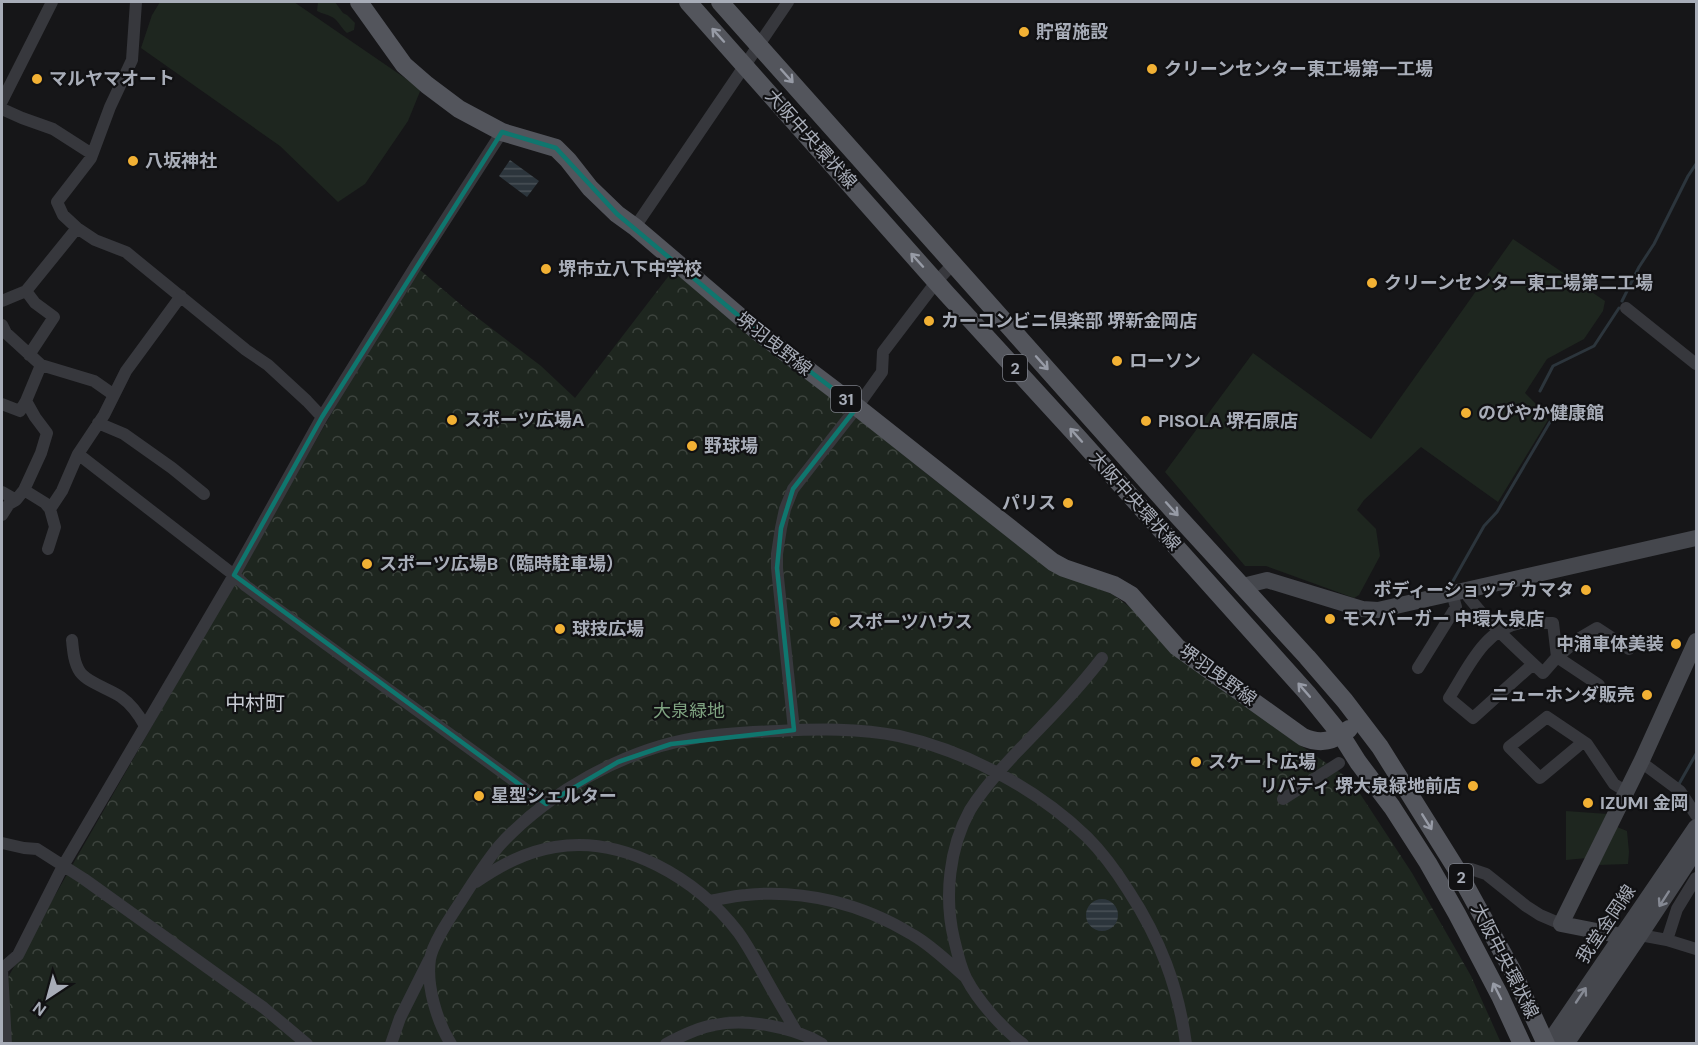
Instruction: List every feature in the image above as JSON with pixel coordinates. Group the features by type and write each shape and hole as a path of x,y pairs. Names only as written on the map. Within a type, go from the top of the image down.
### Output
{"main road":[{"name":"堺羽曳野線","path":"359,2 404,65 427,85 459,109 502,132 556,148 616,214 635,227 758,332 1053,562 1114,585 1131,595 1177,647 1304,737 1322,742 1341,735 1360,721"},
{"name":"大阪中央環状線","path":"688,2 1308,693 1392,807 1428,863 1463,924 1522,1044"},
{"name":"大阪中央環状線","path":"720,2 1307,657 1360,721 1380,747 1457,870 1512,970 1547,1044"}],"street":[{"path":"2,101 52,2"},
{"path":"136,2 132,60 110,107 91,158 57,202 63,215 77,228 95,240 126,252 246,351 268,365 322,417"},
{"path":"635,227 788,2"},
{"path":"2,109 53,129 92,154"},
{"path":"2,969 18,955 63,866 234,575 322,417 502,132"},
{"path":"2,301 26,291 77,228"},
{"path":"794,730 777,568 780,531 785,509 793,489 882,372 883,352 937,281 953,264"},
{"path":"26,291 35,303 54,317 29,355"},
{"path":"50,509 62,491 78,454 99,423 126,371 181,296"},
{"path":"1626,308 1696,364"},
{"path":"2,324 6,333 41,365 94,381 114,396"},
{"path":"2,404 20,411 41,365"},
{"path":"2,515 9,504 20,495 47,433 26,401"},
{"path":"99,423 124,434 200,494"},
{"path":"78,454 246,586 546,804"},
{"path":"2,492 45,503 50,509 55,527 48,549"},
{"path":"1243,586 1267,580 1362,609 1378,609 1696,538"},
{"path":"1458,592 1543,673 1557,657 1580,638 1598,628 1629,649"},
{"path":"1418,668 1455,608 1458,592"},
{"path":"1533,664 1473,718 1449,698 1482,646 1498,631 1520,624 1553,623 1557,657 1599,685"},
{"path":"72,640 74,656 81,674 121,697 138,712 145,726"},
{"path":"1561,924 1627,792 1696,641"},
{"path":"1023,1044 1002,1025 966,978 949,918 949,888 953,858 970,811 998,772 1102,658"},
{"path":"1583,742 1540,778 1509,747 1547,717 1587,744 1614,784 1627,792"},
{"path":"391,1044 400,1018 444,927 470,886 497,848 546,804 618,762 671,744 713,735 852,729 931,744 998,772 1056,811 1086,837 1118,874 1146,918 1169,967 1182,1014 1186,1044"},
{"path":"1641,762 1680,791 1696,814"},
{"path":"1283,799 1339,763"},
{"name":"我堂金岡線","path":"1547,1044 1696,828"},
{"path":"2,843 37,849 84,879 264,1008 307,1044"},
{"path":"470,886 499,866 522,856 557,846 582,845 611,848 642,858 672,874 709,901 737,931 753,954 796,1031"},
{"name":"我堂金岡線","path":"1566,1044 1696,850"},
{"path":"1457,870 1472,869 1486,874 1526,906 1561,924 1622,936 1640,935 1696,949"},
{"path":"1667,940 1677,909 1696,878"},
{"path":"709,901 745,895 787,893 848,904 883,918 915,936 966,978"},
{"path":"430,957 430,979 435,1010 451,1044"},
{"path":"2,959 6,1044"},
{"path":"666,1044 686,1033 715,1024 752,1023 796,1031 822,1044"}],"highlighted area":[{"path":"502,132 556,148 617,214 758,332 857,407 793,489 781,528 777,568 794,730 671,744 618,762 546,804 234,575 322,417"}],"green space":[{"path":"160,2 294,2 421,89 408,121 365,184 338,202 280,146 141,48 152,15"},
{"path":"318,2 335,2 355,23 354,30 347,33 334,18 317,11"},
{"name":"のびやか健康館","path":"1513,239 1605,301 1603,311 1584,339 1547,359 1525,393 1548,420 1498,502 1421,447 1364,500 1357,510 1376,529 1380,556 1359,595 1354,598 1266,566 1245,566 1165,472 1253,353 1371,439"},
{"name":"大泉緑地","path":"674,269 932,478 1057,573 1112,594 1297,743 1351,780 1412,873 1471,976 1501,1043 10,1044 7,979 373,341 420,270 466,309 541,366 575,398"},
{"path":"1566,811 1608,814 1587,858 1566,860"},
{"path":"1617,827 1627,831 1628,864 1598,865"}],"shaded area":[{"path":"510,160 539,181 527,197 499,176"},
{"path":"1102,899 1113,904 1118,915 1113,926 1102,931 1091,926 1086,915 1091,904"}],"waterway":[{"path":"1622,301 1696,164"},
{"path":"1540,391 1553,366 1594,346 1619,308"},
{"path":"1453,581 1484,526 1497,512 1550,422"},
{"path":"1679,784 1696,754"}],"place":[{"name":"貯留施設","path":"1024,32"},
{"name":"クリーンセンター東工場第一工場","path":"1152,69"},
{"name":"マルヤマオート","path":"37,79"},
{"name":"八坂神社","path":"133,161"},
{"name":"堺市立八下中学校","path":"546,269"},
{"name":"クリーンセンター東工場第二工場","path":"1372,283"},
{"name":"カーコンビニ倶楽部 堺新金岡店","path":"929,321"},
{"name":"ローソン","path":"1117,361"},
{"name":"のびやか健康館","path":"1466,413"},
{"name":"スポーツ広場A","path":"452,420"},
{"name":"PISOLA 堺石原店","path":"1146,421"},
{"name":"野球場","path":"692,446"},
{"name":"パリス","path":"1068,503"},
{"name":"スポーツ広場B（臨時駐車場）","path":"367,564"},
{"name":"ボディーショップ カマタ","path":"1586,590"},
{"name":"モスバーガー 中環大泉店","path":"1330,619"},
{"name":"スポーツハウス","path":"835,622"},
{"name":"球技広場","path":"560,629"},
{"name":"中浦車体美装","path":"1676,644"},
{"name":"ニューホンダ販売","path":"1647,695"},
{"name":"スケート広場","path":"1196,762"},
{"name":"リバティ 堺大泉緑地前店","path":"1473,786"},
{"name":"星型シェルター","path":"479,796"},
{"name":"IZUMI 金岡","path":"1588,803"}],"district":[{"name":"中村町","path":"255,703"}]}
